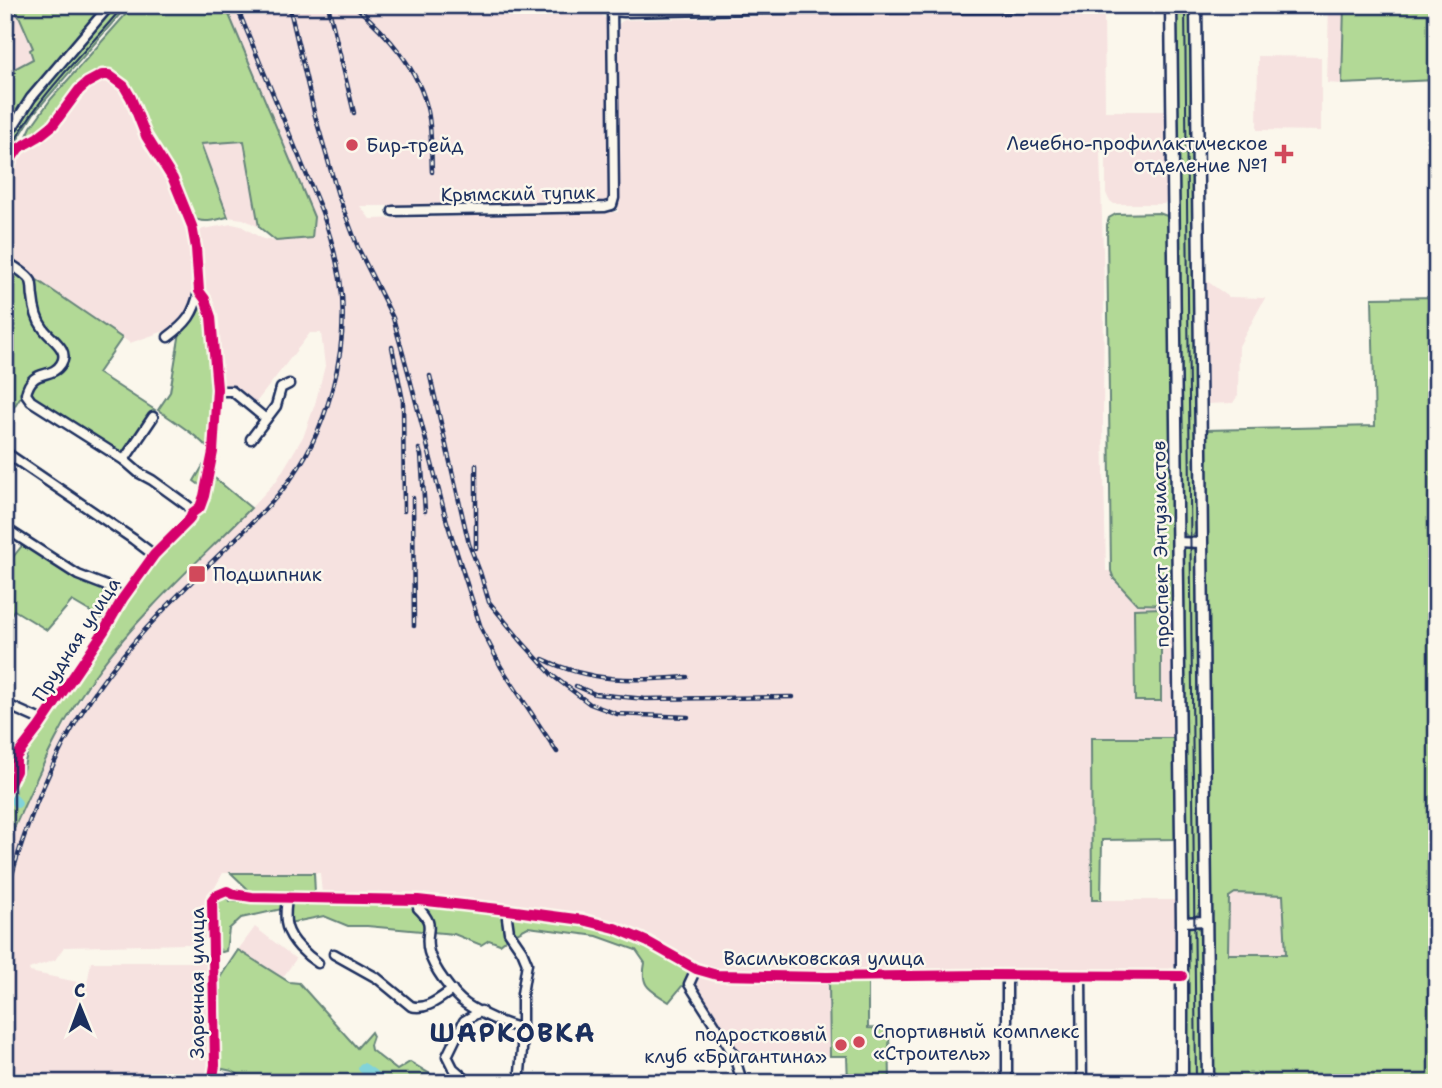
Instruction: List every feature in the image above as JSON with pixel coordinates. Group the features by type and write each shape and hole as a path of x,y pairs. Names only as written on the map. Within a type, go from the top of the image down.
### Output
{"main road":[{"path":"1196,5 1207,921 1206,1080"},
{"name":"проспект Энтузиастов","path":"1171,6 1182,922 1180,1081"}],"street":[{"path":"5,139 31,98 110,5"},
{"path":"612,8 624,12 866,7 1171,6"},
{"name":"Крымский тупик","path":"393,211 612,205 612,8"},
{"path":"5,177 19,148 53,125 87,83 102,75 109,75 124,86 146,136 179,192 192,226 196,248 198,291 194,312 168,337"},
{"path":"5,261 32,284 38,320 49,336 59,343 63,359 61,365 54,370 34,378 29,383 26,394 31,401 124,460 188,506 192,513"},
{"name":"Прудная улица","path":"5,793 16,771 16,757 104,631 123,598 154,555 200,507 205,496 213,452 217,389 211,317 205,299 198,291"},
{"path":"251,439 276,406 281,388 289,384"},
{"path":"217,389 232,391 265,419"},
{"path":"124,460 153,417"},
{"path":"5,452 154,555"},
{"path":"5,528 78,575 109,587 123,598"},
{"path":"1177,542 1201,543"},
{"path":"5,704 43,721"},
{"path":"5,757 16,757"},
{"name":"Васильковская улица","path":"228,891 253,897 418,900 583,920 615,928 648,942 696,969 717,975 1182,976"},
{"name":"Заречная улица","path":"212,1083 215,1065 212,900 228,891"},
{"path":"286,898 287,927 307,956 317,963"},
{"path":"418,900 418,908 428,919 426,941 429,954 452,990 466,1004 509,1026 521,1028"},
{"path":"508,910 509,932 527,963 522,994 519,1083"},
{"path":"1182,922 1207,921"},
{"path":"334,954 377,978 402,1001 418,1009 452,990"},
{"path":"696,969 690,984 733,1053 744,1083"},
{"path":"1007,975 1007,1083"},
{"path":"1081,975 1082,1083"},
{"path":"470,1083 453,1068 447,1056 464,1021 481,1012"},
{"path":"582,1083 604,1083"}],"shaded area":[{"path":"5,5 11,5 20,18 34,48 33,59 14,69 16,72 5,79"},
{"path":"225,5 558,5 601,14 607,20 610,197 605,205 360,206 370,219 618,212 616,26 624,20 1104,11 1105,111 1168,111 1169,197 1164,204 1114,204 1109,200 1106,193 1106,152 1100,152 1104,287 1103,423 1106,571 1111,571 1114,579 1137,604 1174,605 1175,738 1091,738 1092,900 1177,900 1178,963 1173,968 1066,972 717,972 707,970 608,922 541,909 437,896 371,892 322,894 320,873 223,873 209,898 207,936 202,942 64,947 55,960 29,969 30,972 87,984 91,962 211,962 212,1071 209,1083 5,1083 5,848 55,742 99,669 139,621 277,480 304,435 325,366 321,333 310,333 254,405 220,387 202,289 197,236 199,232 232,224 241,226 263,239 276,241 312,238 314,217"},
{"path":"1329,5 1344,5 1342,84 1327,83"},
{"path":"1258,56 1321,57 1321,131 1257,130"},
{"path":"103,77 110,78 123,89 171,181 189,230 192,249 195,293 192,311 176,327 130,343 5,258 5,186 16,159 56,126 91,84"},
{"path":"245,141 259,227 243,219 228,217 201,144"},
{"path":"1204,279 1229,297 1265,298 1239,346 1238,395 1233,403 1205,404"},
{"path":"1235,893 1283,895 1286,954 1228,954 1229,897"},
{"path":"255,927 296,959 283,977 238,950"},
{"path":"697,977 718,981 829,980 830,1056 738,1056 692,983"}],"green space":[{"path":"11,5 106,5 39,82 5,133 5,79 15,72 14,69 33,59 30,50 33,48"},
{"path":"116,5 128,5 34,113 5,168 5,149 28,107"},
{"path":"134,5 225,5 314,217 312,238 276,241 259,227 244,141 201,144 228,217 204,221 191,216 148,134 128,85 101,71 80,86 46,125 25,140 51,99"},
{"path":"1176,5 1192,5 1196,532 1192,537 1183,532"},
{"path":"1344,5 1437,5 1437,80 1342,84"},
{"path":"1159,213 1167,216 1169,225 1174,605 1137,604 1114,579 1111,571 1107,225 1109,218 1116,214"},
{"path":"5,258 122,338 98,373 155,410 123,456 35,400 30,393 21,396 5,421"},
{"path":"1437,297 1437,1083 1213,1083 1206,430 1375,426 1372,298","holes":["1235,893 1283,895 1286,954 1228,954 1229,897"]},
{"path":"201,299 208,310 213,375 213,441 205,489 194,481 208,455 207,448 195,436 158,410 170,392 180,332"},
{"path":"211,475 251,508 154,605 100,668 59,733 5,848 5,787 10,777 22,774 28,750 123,604 162,550 202,508"},
{"path":"25,542 108,589 119,599 106,621 72,601 47,630 14,610 5,623 5,567"},
{"path":"1186,546 1193,546 1196,552 1200,912 1196,916 1185,912 1183,552"},
{"path":"1161,608 1161,701 1135,701 1134,609"},
{"path":"1091,738 1175,738 1176,839 1102,840 1101,900 1092,900"},
{"path":"231,873 314,873 315,893 252,893"},
{"path":"221,899 283,904 282,909 241,918 229,929 226,951 222,952 219,948 217,905"},
{"path":"357,901 420,904 615,930 699,974 692,983 682,986 669,1002 645,983 645,963 636,950 597,936 528,927 500,944 489,940 481,945 454,934 348,926 324,916 289,923 290,904"},
{"path":"1190,925 1196,925 1201,931 1202,1071 1196,1079 1187,1073 1185,931"},
{"path":"238,950 289,982 299,983 357,1048 371,1032 371,1050 397,1070 410,1062 430,1074 432,1083 240,1083 239,1075 218,1068 218,984"},
{"name":"Спортивный комплекс «Строитель»","path":"829,980 868,980 868,1028 889,1029 890,1083 848,1083 847,1056 830,1056"}],"waterway":[{"path":"5,793 17,803"},
{"path":"363,1068 385,1083"}],"tram line":[{"path":"5,161 43,98 124,5"},
{"path":"1185,5 1196,1083"}],"railway":[{"path":"5,900 33,811 73,726 108,674 151,624 283,489 312,443 332,390 342,333 343,306 335,253 322,212 236,5"},
{"path":"289,5 314,112 338,195 359,250 393,318 447,522 481,628 501,667 557,752"},
{"path":"328,5 354,113"},
{"path":"354,5 400,52 417,81 424,96 429,119 432,172"},
{"path":"392,347 403,401 404,511"},
{"path":"430,376 469,544 489,602 553,676 590,704 617,714 688,717"},
{"path":"419,449 425,511"},
{"path":"476,465 476,548"},
{"path":"413,498 414,626"},
{"path":"543,659 561,667 596,676 649,679 687,677"},
{"path":"576,686 595,694 645,699 793,697"}],"cycle path":[{"path":"5,177 19,148 53,125 87,83 102,75 109,75 124,86 146,136 173,179 192,226 199,291 211,317 217,389 213,452 200,507 154,555 123,598 104,631 16,757 16,771 5,793"},
{"path":"212,1083 215,1065 212,900 227,891 252,897 418,900 583,920 615,928 648,942 696,969 717,975 1182,976"}],"place":[{"name":"Бир-трейд","path":"352,145"},
{"name":"Лечебно-профилактическое отделение №1","path":"1284,154"},
{"name":"Подшипник","path":"197,574"},
{"name":"Спортивный комплекс «Строитель»","path":"859,1042"},
{"name":"подростковый клуб «Бригантина»","path":"841,1045"}],"district":[{"name":"ШАРКОВКА","path":"513,1033"}]}
